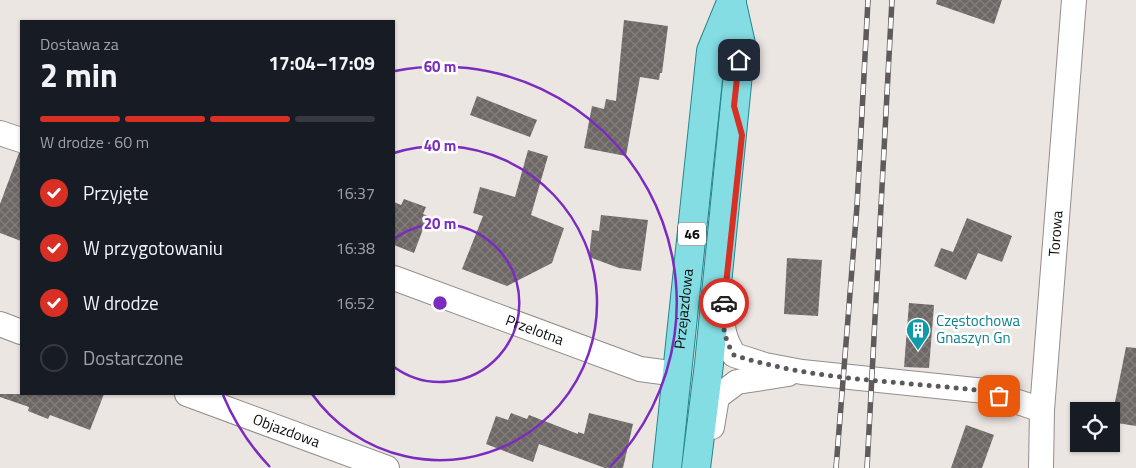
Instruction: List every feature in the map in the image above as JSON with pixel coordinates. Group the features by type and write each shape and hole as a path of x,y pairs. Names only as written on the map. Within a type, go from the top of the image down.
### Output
{"main road":[{"name":"Przejazdowa","path":"696,468 709,364 740,44 732,2"},
{"name":"Przejazdowa","path":"667,468 711,52 732,2"}],"street":[{"name":"Torowa","path":"1040,468 1042,410 1074,0"},
{"path":"734,106 742,135 722,322 725,340 734,355 765,365 802,372 985,391 1042,410"},
{"path":"0,132 20,140"},
{"name":"Przelotna","path":"395,278 640,369 677,374"},
{"path":"0,324 20,332"},
{"path":"706,468 717,397 737,382 802,372"},
{"name":"Objazdowa","path":"190,395 387,468"}],"building":[{"path":"937,0 1002,0 994,24 936,4"},
{"path":"624,20 668,26 662,73 660,73 659,80 640,77 626,156 584,148 592,106 604,109 606,99 616,101"},
{"path":"477,96 537,120 530,137 470,115"},
{"path":"528,150 548,156 531,215 564,228 552,263 507,286 462,269 483,216 473,213 480,187 515,197"},
{"path":"20,153 20,241 0,233 0,204"},
{"path":"404,199 426,207 423,214 428,216 414,253 395,245 395,202 401,205"},
{"path":"601,215 648,220 641,271 619,268 589,257 592,230 599,231"},
{"path":"967,218 1012,236 1002,262 978,253 966,280 934,266 941,248 953,252"},
{"path":"787,258 822,260 818,316 784,314"},
{"name":"Częstochowa Gnaszyn Gn","path":"909,303 934,305 929,368 904,367"},
{"path":"1126,347 1136,348 1136,426 1120,423 1120,402 1115,402"},
{"path":"0,394 104,395 90,430 50,415 48,419 28,411 29,407 0,397"},
{"path":"511,413 527,419 529,415 578,434 578,432 584,434 589,413 633,424 623,468 605,468 539,444 533,462 486,444 496,416 508,420"},
{"path":"966,425 994,435 982,468 951,468"}],"railway":[{"path":"836,468 857,206 868,0"},
{"path":"867,468 892,0"}],"way so far":[{"path":"724,303 722,322 725,340 734,355 765,365 802,372 985,391 999,396"}],"place":[{"name":"Częstochowa Gnaszyn Gn","path":"918,351"}],"route":[{"path":"724,303 742,135 734,106 739,60"}]}
